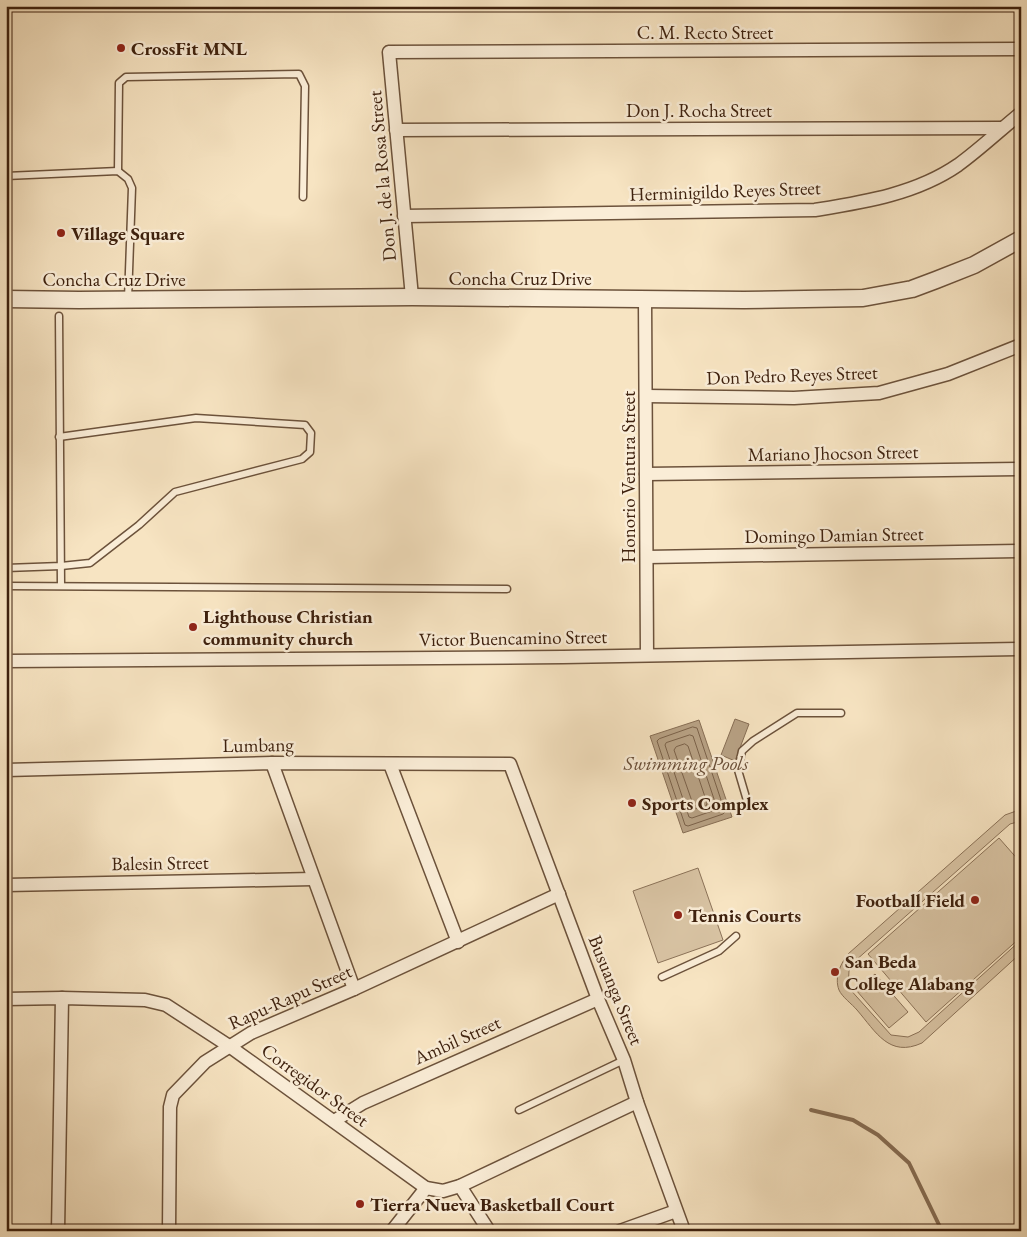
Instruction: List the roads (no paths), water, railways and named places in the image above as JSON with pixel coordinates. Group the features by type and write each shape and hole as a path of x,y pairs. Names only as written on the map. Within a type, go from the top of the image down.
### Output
{"street":[{"name":"C. M. Recto Street","path":"389,52 1021,49"},
{"name":"Don J. de la Rosa Street","path":"389,52 412,297"},
{"name":"Herminigildo Reyes Street","path":"404,216 815,210 872,200 922,184 957,165 1021,113"},
{"name":"Don J. Rocha Street","path":"396,130 1002,128"},
{"name":"Concha Cruz Drive","path":"6,299 412,297 744,300 863,298 912,289 974,265 1021,239"},
{"name":"Honorio Ventura Street","path":"645,299 647,655"},
{"name":"Don Pedro Reyes Street","path":"646,396 794,398 879,393 948,374 1021,345"},
{"name":"Mariano Jhocson Street","path":"646,474 1021,469"},
{"name":"Domingo Damian Street","path":"647,557 1021,551"},
{"name":"Victor Buencamino Street","path":"6,661 554,657 1021,649"},
{"name":"Lumbang","path":"6,770 272,763 510,764"},
{"path":"272,763 354,989"},
{"path":"390,764 458,942"},
{"name":"Busuanga Street","path":"510,764 598,999 624,1060 637,1102 684,1231"},
{"name":"Balesin Street","path":"6,885 313,879"},
{"name":"Rapu-Rapu Street","path":"169,1231 169,1122 173,1095 205,1062 251,1032 354,989 559,894"},
{"path":"58,1231 62,998"},
{"name":"Corregidor Street","path":"6,999 145,1000 166,1005 229,1046 426,1188"},
{"name":"Ambil Street","path":"334,1120 363,1102 598,999"},
{"path":"392,1231 426,1188 443,1190 460,1186 637,1102"},
{"path":"460,1186 489,1231"},
{"path":"620,1231 676,1211"}],"lane":[{"path":"118,171 119,83 126,77 299,74 305,86 303,197"},
{"path":"6,176 118,171 128,179 132,188 128,299"},
{"path":"59,316 60,585"},
{"path":"6,568 90,563 138,525 175,492 302,459 310,452 311,432 305,425 196,418 60,437"},
{"path":"6,586 507,589"},
{"path":"748,804 738,770 742,751 752,741 797,713 842,713"},
{"path":"662,977 719,951 736,936"},
{"path":"519,1110 624,1060"}],"water":[{"path":"735,719 749,724 735,761 721,755"},
{"name":"Swimming Pools","path":"699,720 732,817 683,833 650,736"}],"waterway":[{"path":"811,1110 853,1120 878,1135 909,1163 942,1231"}],"place":[{"name":"CrossFit MNL","path":"121,48"},
{"name":"Village Square","path":"61,233"},
{"name":"Lighthouse Christian community church","path":"193,627"},
{"name":"Sports Complex","path":"632,803"},
{"name":"Football Field","path":"975,900"},
{"name":"Tennis Courts","path":"678,915"},
{"name":"San Beda College Alabang","path":"835,972"},
{"name":"Tierra Nueva Basketball Court","path":"360,1204"}]}
